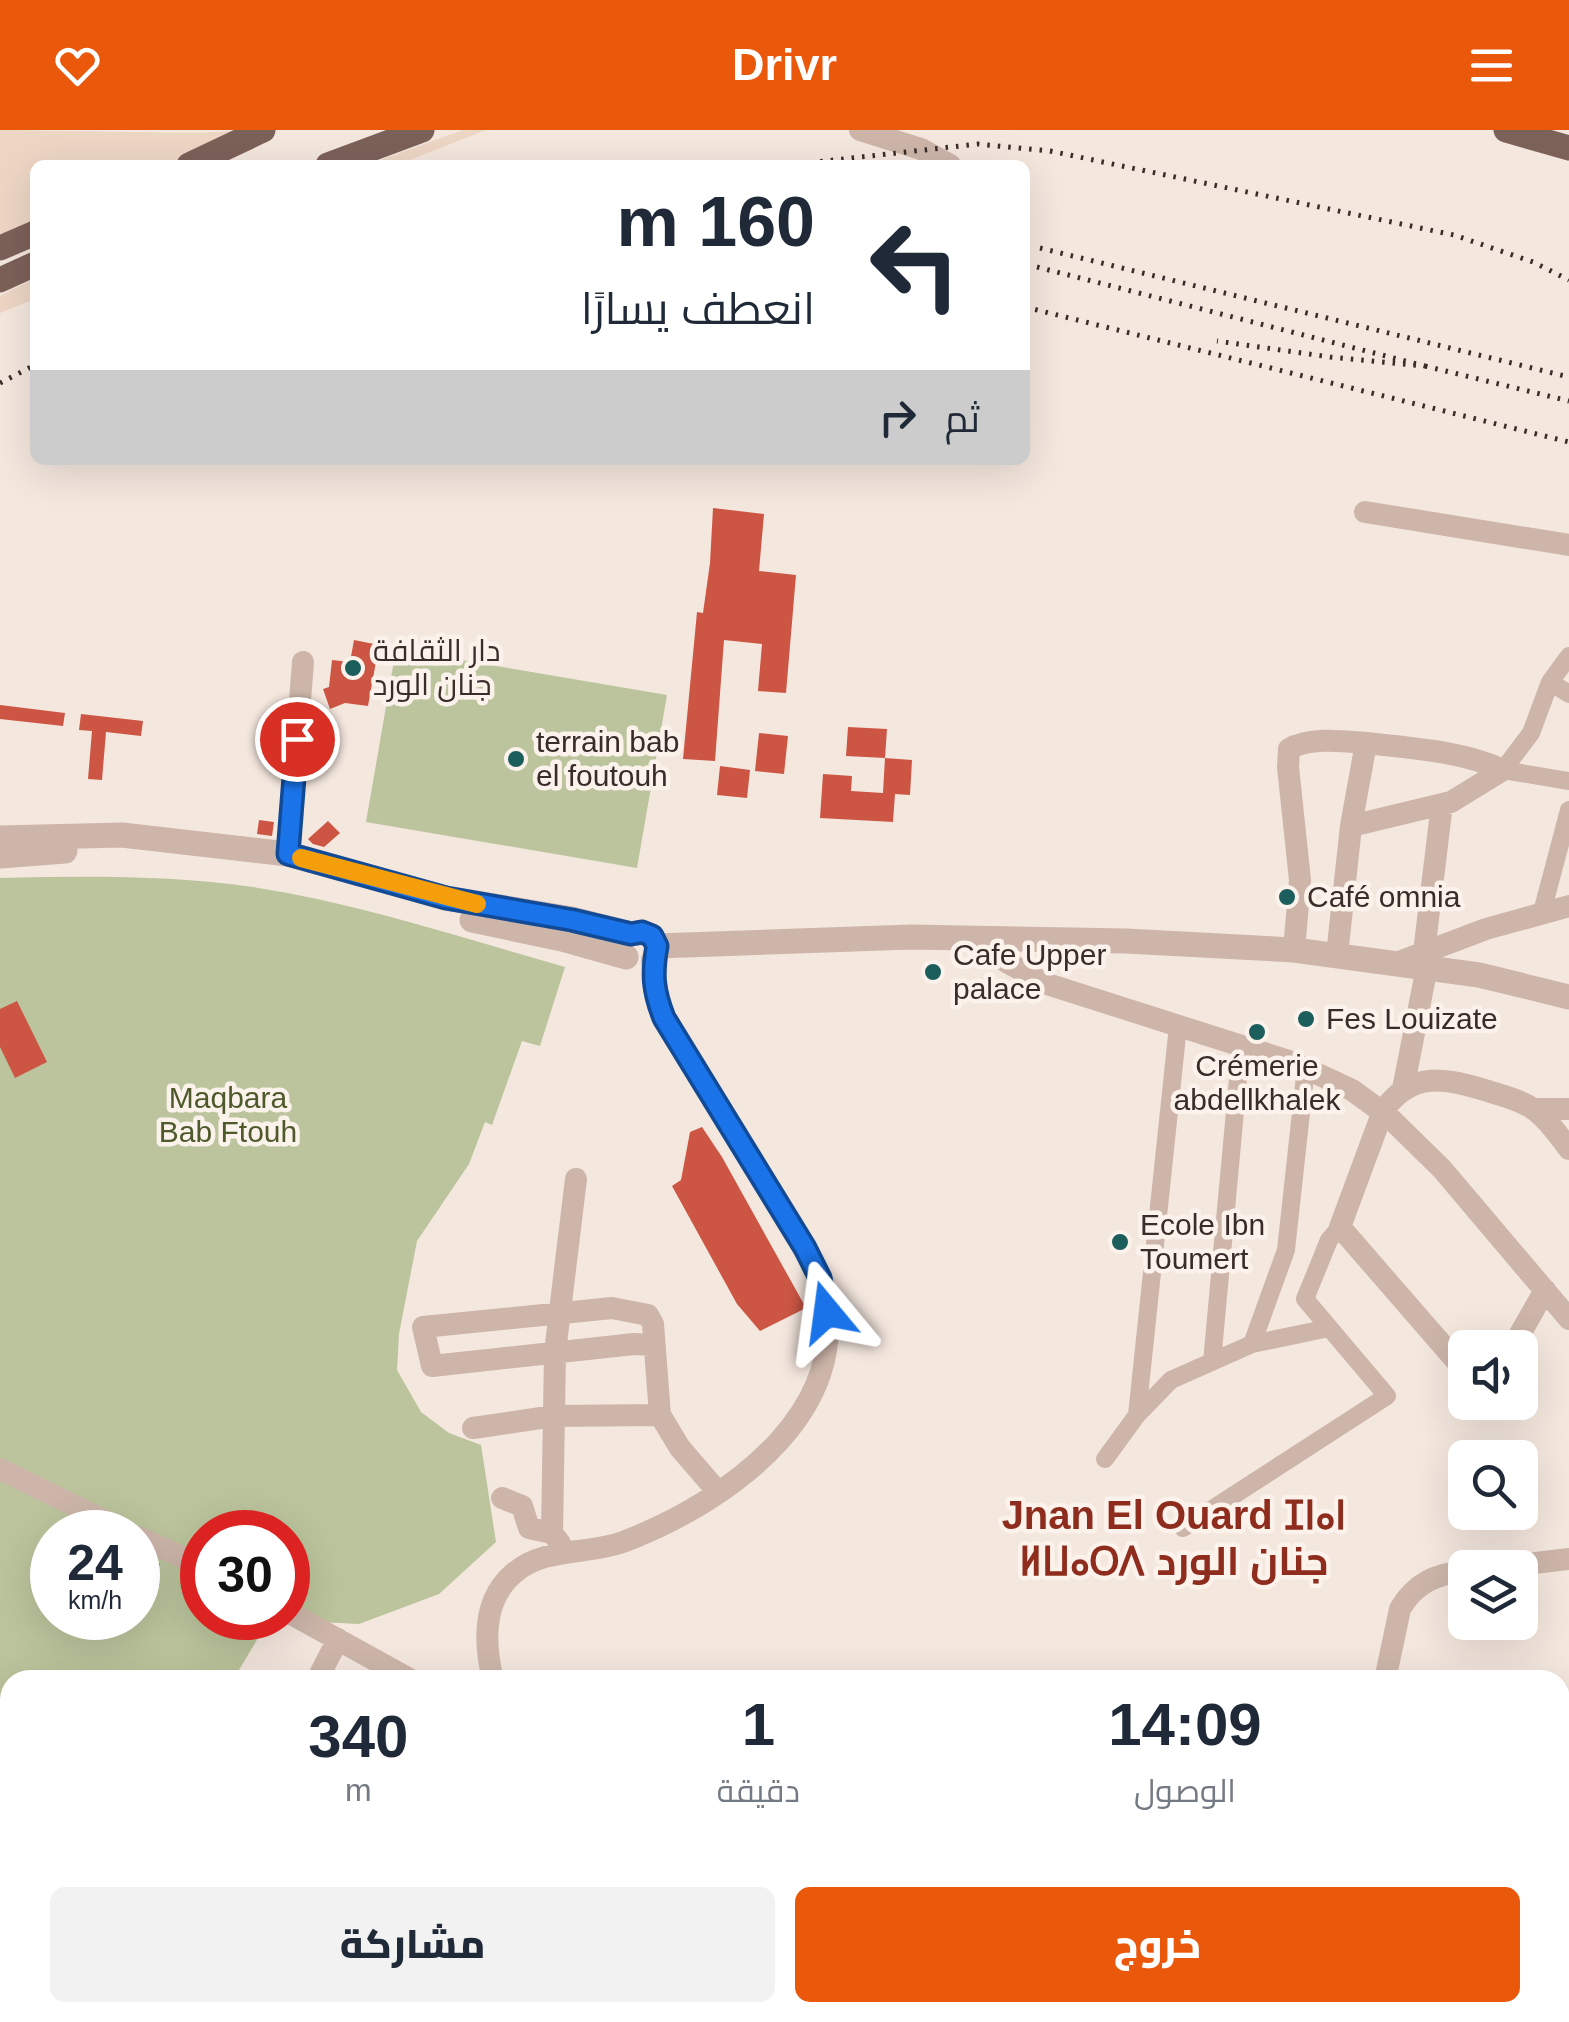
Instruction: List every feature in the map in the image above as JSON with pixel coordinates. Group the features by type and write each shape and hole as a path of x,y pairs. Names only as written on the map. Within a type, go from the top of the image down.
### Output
{"main road":[{"path":"200,160 263,130"},
{"path":"341,160 422,130"},
{"path":"1506,130 1569,148"},
{"path":"0,248 30,235"},
{"path":"0,280 30,266"}],"street":[{"path":"860,130 921,149 941,160"},
{"path":"1366,512 1569,545"},
{"path":"1351,826 1442,804 1503,770 1532,733 1550,682 1569,656"},
{"path":"288,854 304,662"},
{"path":"1550,682 1569,694"},
{"path":"1294,950 1300,880 1289,748 1334,741 1366,743 1430,751 1503,770 1569,781"},
{"path":"1337,955 1351,826 1366,743"},
{"path":"1403,1089 1425,959 1442,804"},
{"path":"1542,912 1569,810"},
{"path":"0,838 178,855 288,854 446,898 572,920 639,952 664,1018 820,1278 827,1312 825,1354 801,1416 772,1448 718,1492 691,1510 622,1543 530,1562 499,1589 490,1615 487,1643 492,1670"},
{"path":"0,856 72,842"},
{"path":"240,855 442,913 639,952 911,937 1126,941 1294,950 1399,962 1425,959 1542,912 1569,906"},
{"path":"966,939 1044,983 1336,1080 1382,1111 1442,1169 1569,1319"},
{"path":"1425,959 1569,997"},
{"path":"1137,1415 1178,1026"},
{"path":"1212,1362 1240,1046"},
{"path":"1252,1344 1286,1250 1306,1067"},
{"path":"1305,1299 1329,1240 1340,1227 1382,1111 1403,1089 1421,1081 1446,1081 1510,1098 1532,1109 1569,1149"},
{"path":"1532,1109 1569,1109"},
{"path":"552,1533 555,1352 576,1179"},
{"path":"1340,1227 1448,1351"},
{"path":"1183,1528 1387,1396 1305,1299 1273,1290"},
{"path":"1523,1330 1546,1290"},
{"path":"652,1345 432,1366 423,1327 612,1308 648,1316 653,1324 660,1415 680,1448 718,1492"},
{"path":"1105,1459 1137,1415 1171,1380 1252,1344 1330,1328"},
{"path":"473,1428 554,1416 660,1415"},
{"path":"0,1470 83,1510"},
{"path":"502,1498 522,1506 528,1528 552,1533 570,1553"},
{"path":"1538,1562 1569,1558"},
{"path":"1387,1670 1400,1609 1406,1599 1429,1579 1448,1574"},
{"path":"310,1624 393,1670"},
{"path":"322,1670 338,1640"}],"green space":[{"name":"terrain bab el foutouh","path":"396,649 667,695 637,868 366,822"},
{"name":"Maqbara Bab Ftouh","path":"0,878 158,878 253,887 371,912 565,967 540,1046 522,1041 492,1125 485,1122 469,1164 417,1241 399,1334 397,1370 421,1412 449,1433 481,1445 496,1542 439,1594 359,1624 319,1622 310,1617 310,1510 180,1510 180,1640 257,1640 239,1670 0,1670"}],"shaded area":[{"path":"0,130 248,130 184,160 30,160 30,225 0,237"},
{"path":"463,130 486,130 410,160 381,160"},
{"path":"30,281 30,301 0,313 0,296"}],"building":[{"path":"713,508 764,514 759,571 796,575 786,693 758,691 762,644 724,640 715,761 683,759 697,612 703,613 710,563"},
{"name":"دار الثقافة جنان الورد","path":"354,640 379,645 368,706 345,703 330,709 323,689 329,687 332,660 350,662"},
{"path":"0,705 65,713 63,726 0,719"},
{"path":"81,714 143,721 141,736 106,732 102,780 88,779 92,731 79,730"},
{"path":"848,727 887,729 885,758 846,756"},
{"path":"759,733 788,736 784,774 755,771"},
{"path":"885,758 912,760 910,795 895,794 893,822 820,818 823,774 852,776 851,791 883,793"},
{"path":"720,766 750,770 747,798 717,795"},
{"path":"259,820 274,822 272,836 257,834"},
{"path":"328,821 340,833 324,847 313,844 308,839"},
{"path":"17,1001 47,1062 15,1078 0,1047 0,1009"},
{"path":"702,1127 806,1308 760,1331 737,1304 672,1186 681,1180 690,1132"}],"railway":[{"path":"834,160 978,144 1050,151 1454,235 1533,262 1569,280"},
{"path":"1040,248 1569,377"},
{"path":"1037,267 1425,366 1217,341"},
{"path":"1030,308 1569,442"},
{"path":"1425,366 1569,401"},
{"path":"0,383 30,368"}],"slow traffic":[{"path":"301,858 477,904"}],"place":[{"name":"دار الثقافة جنان الورد","path":"353,668"},
{"name":"terrain bab el foutouh","path":"516,759"},
{"name":"Café omnia","path":"1287,897"},
{"name":"Cafe Upper palace","path":"933,972"},
{"name":"Fes Louizate","path":"1306,1019"},
{"name":"Crémerie abdellkhalek","path":"1257,1032"},
{"name":"Ecole Ibn Toumert","path":"1120,1242"}],"district":[{"name":"Jnan El Ouard ⵊⵏⴰⵏ ⵍⵡⴰⵔⴷ جنان الورد","path":"1174,1538"}],"route":[{"path":"297,739 288,854 446,898 652,936 657,946 652,960 657,1000 664,1018 805,1248 820,1278 827,1312"}]}
